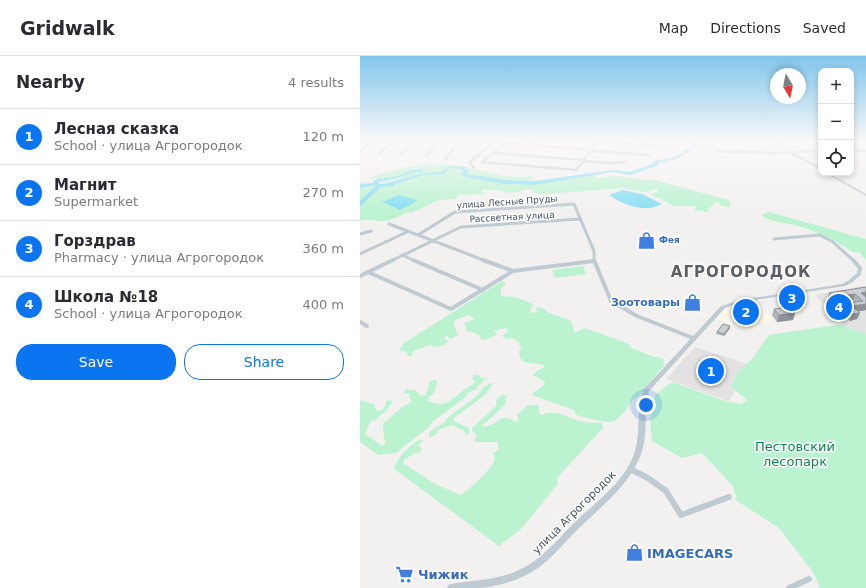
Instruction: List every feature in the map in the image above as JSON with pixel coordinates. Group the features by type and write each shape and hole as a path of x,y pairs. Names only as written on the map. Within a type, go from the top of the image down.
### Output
{"street":[{"path":"515,165 576,170 580,165"},
{"path":"832,176 866,195"},
{"name":"улица Лесные Пруды","path":"418,235 455,212 574,204 580,219"},
{"path":"580,219 594,251 594,260 606,284 609,298 613,304 637,316 693,338"},
{"name":"Рассветная улица","path":"360,276 461,227 580,219"},
{"path":"389,224 513,272"},
{"path":"360,234 371,230"},
{"path":"360,254 409,231"},
{"name":"улица Агрогородок","path":"451,588 500,580 528,570 544,558 615,488 630,469 638,455 641,444 643,422 643,398 646,390 693,338 721,310 730,304 841,286 851,281 859,274 860,268 853,258 824,236 815,235 774,239"},
{"path":"402,255 483,290"},
{"path":"368,272 451,309 513,272 594,260"},
{"path":"360,322 367,326"},
{"path":"630,469 648,478 666,491 681,515 729,497"},
{"path":"789,588 809,579"}],"shaded area":[{"path":"863,286 866,289 866,334 846,327 815,295"},
{"path":"760,304 773,321 757,323 759,326 758,330 749,331 716,319 725,309"},
{"path":"695,347 753,366 728,401 666,379"}],"green space":[{"path":"419,165 456,165 510,177 535,177 531,180 505,182 513,183 512,185 535,184 593,175 596,178 617,176 655,180 729,200 731,206 720,205 719,202 716,202 707,210 709,212 694,210 697,206 673,206 662,201 662,199 652,196 653,193 658,191 658,189 645,192 623,188 546,194 535,193 528,188 520,192 506,193 501,190 482,190 481,191 485,194 458,195 456,199 439,200 411,213 408,212 387,220 360,221 360,183 392,186 382,182 402,180 401,178 404,175 385,179 368,178"},
{"path":"769,212 866,239 866,260 860,253 852,252 840,244 808,229 797,225 770,220 761,215"},
{"path":"583,266 586,274 555,278 552,270"},
{"path":"502,281 505,282 505,284 501,289 501,296 515,297 533,304 530,310 532,313 537,312 536,308 540,307 547,312 571,321 575,333 585,328 629,344 632,348 654,357 663,359 664,365 638,397 633,399 619,417 614,421 606,422 576,415 574,410 532,395 544,385 545,382 533,375 538,370 545,367 544,365 524,362 520,358 519,350 523,348 520,346 519,342 512,338 506,339 502,336 508,331 506,328 493,331 497,334 483,340 478,334 467,331 464,323 475,319 469,315 455,320 454,325 458,335 451,339 447,336 443,337 448,341 445,345 434,347 430,345 413,351 412,356 409,357 405,351 399,351 404,343"},
{"name":"Пестовский лесопарк","path":"843,324 846,327 866,334 866,588 820,588 813,572 779,528 734,499 737,498 732,485 702,453 682,458 652,441 650,419 656,394 672,382 725,401 742,404 747,400 731,387 737,373 752,359 769,335"},
{"path":"474,375 479,375 481,378 488,379 482,382 475,390 467,393 466,397 432,422 429,427 396,453 378,455 360,442 360,400 374,404 377,411 382,410 386,405 385,402 388,400 392,401 384,413 377,419 370,422 365,434 381,445 384,445 386,440 384,439 383,424 402,407 412,402 409,397 410,394 404,393 405,389 415,390 421,396 426,395 430,381 435,380 437,381 436,388 433,394 429,397 428,401 440,404 445,403 473,384 475,381 472,380"},
{"path":"490,383 493,384 486,394 454,418 454,421 469,428 469,434 467,435 464,431 452,425 439,429 434,436 429,437 429,432 445,422 447,418 478,395 483,388"},
{"path":"502,395 508,396 505,399 505,405 482,426 491,425 505,418 516,422 519,420 517,415 528,405 538,405 540,415 546,413 561,414 583,422 602,423 603,428 557,478 558,484 521,529 499,546 394,469 398,459 404,451 421,439 423,441 418,445 422,448 419,453 415,453 404,460 403,463 435,484 461,495 484,474 495,460 493,453 498,450 498,442 476,442 474,440 477,437 475,433 472,432 472,428 496,406 496,400"}],"water":[{"path":"622,190 642,194 662,204 649,208 635,207 609,195"},
{"path":"399,195 417,201 400,210 382,202"}],"building":[{"path":"866,287 866,292 861,293 866,297 866,304 852,306 860,313 852,314 829,293","holes":["855,294 863,301 849,303 840,296"]},
{"path":"789,307 795,313 779,315 774,309"},
{"path":"723,324 730,326 724,334 717,332"}],"waterway":[{"path":"360,204 380,185 392,185 393,183 423,174 442,173 449,167 465,168 466,171 464,175 467,176 505,182 535,183 613,171 631,174 655,165"},
{"path":"360,186 376,184 376,181 398,177 410,172 423,171"}],"place":[{"name":"Фея","path":"646,240"},
{"name":"Горздрав","path":"792,298"},
{"name":"Зоотовары","path":"693,302"},
{"name":"Школа №18","path":"839,307"},
{"name":"Магнит","path":"746,312"},
{"name":"Лесная сказка","path":"711,371"},
{"name":"IMAGECARS","path":"634,553"},
{"name":"Чижик","path":"405,574"}],"district":[{"name":"АГРОГОРОДОК","path":"741,272"}]}
